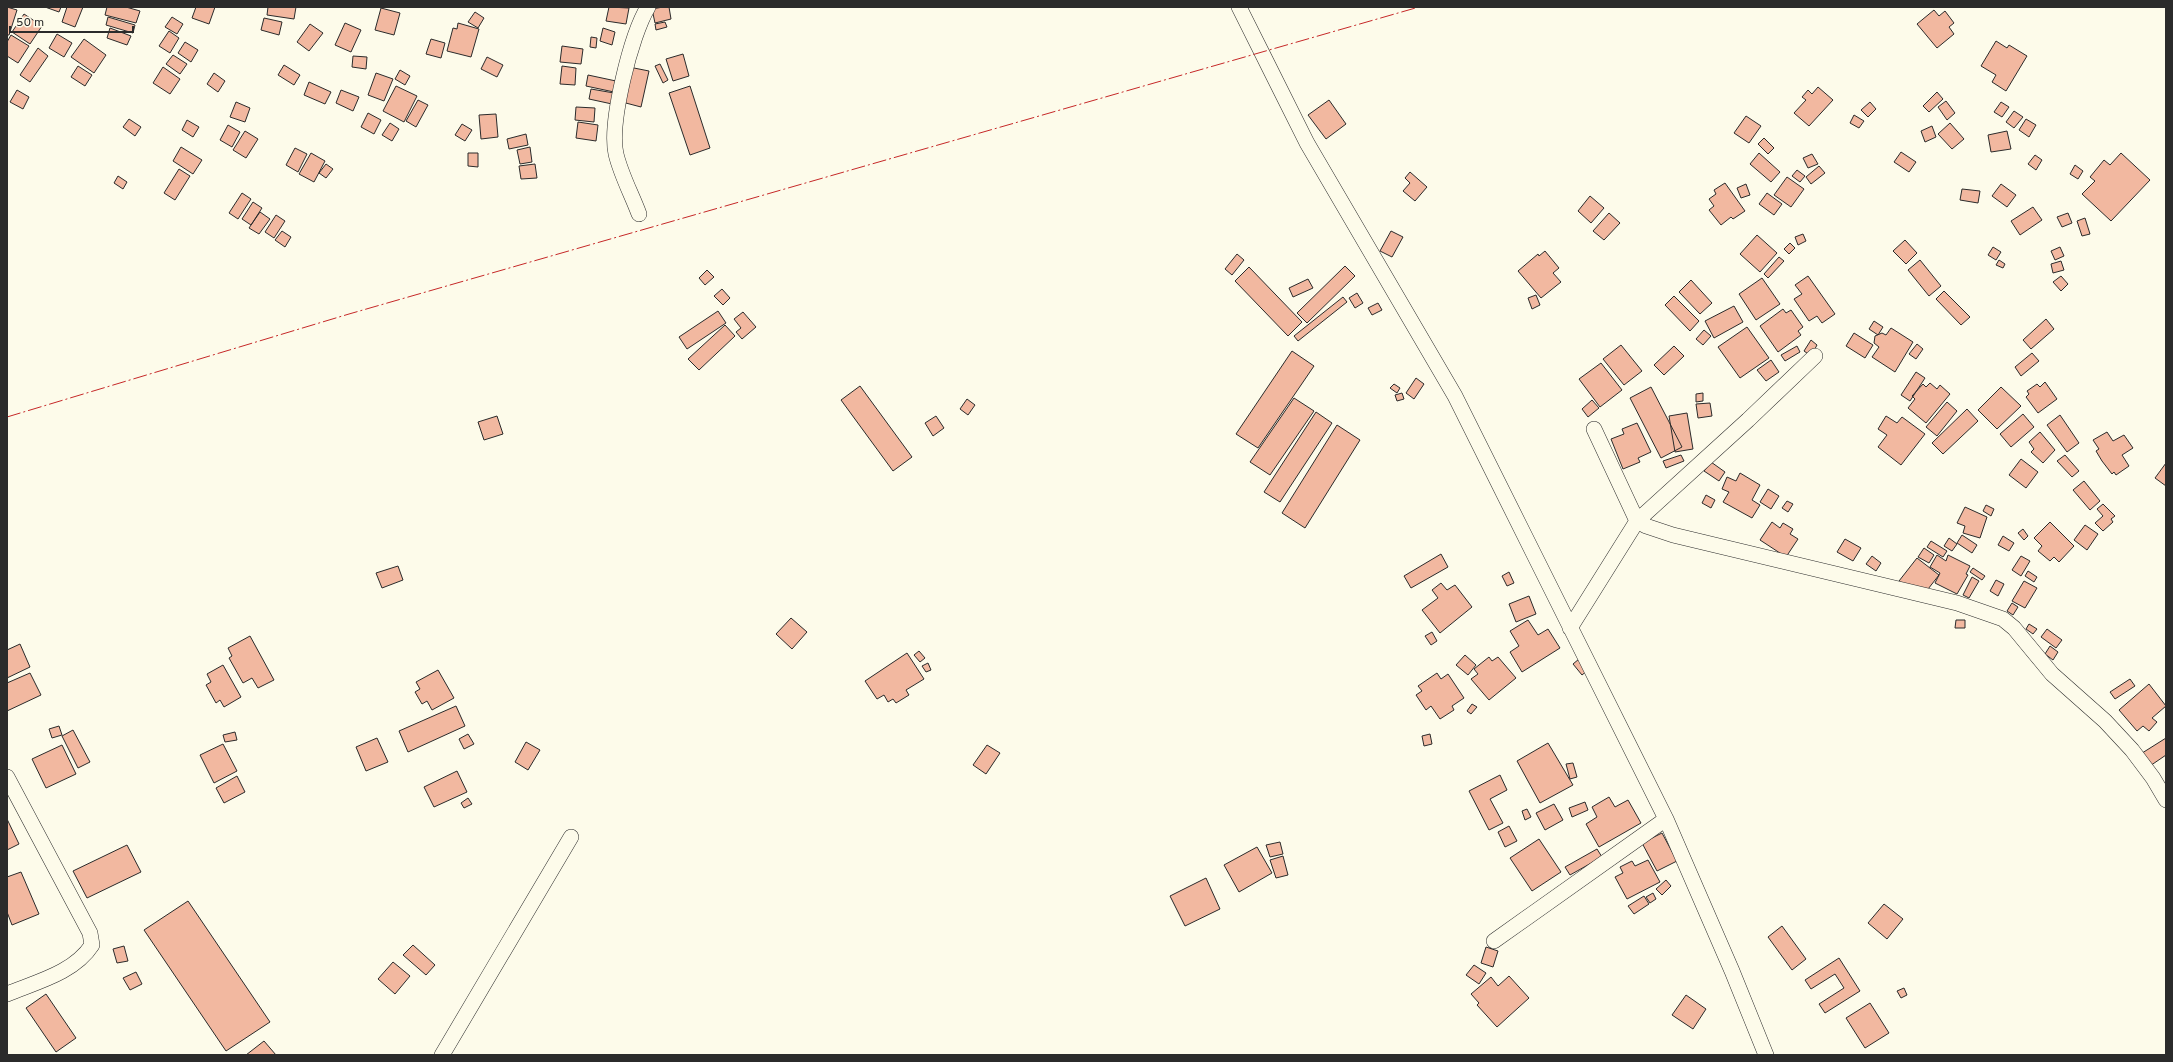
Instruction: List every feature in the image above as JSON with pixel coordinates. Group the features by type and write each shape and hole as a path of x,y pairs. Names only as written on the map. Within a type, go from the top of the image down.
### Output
{"street":[{"path":"639,214 616,155 614,134 617,109 634,37 638,24 648,7"},
{"path":"1239,7 1307,143 1455,396 1666,819 1732,971 1766,1055"},
{"path":"1570,628 1636,521 1748,420 1815,356"},
{"path":"1594,429 1636,521 1646,526 1673,535 1957,603 2003,619 2014,628 2052,674 2105,721 2132,750 2153,778 2166,800"},
{"path":"7,777 90,933 92,945 86,954 74,965 7,994"},
{"path":"1494,941 1666,819"},
{"path":"442,1055 571,837"}],"building":[{"path":"7,7 17,10 9,35 7,35"},
{"path":"45,7 61,7 59,12"},
{"path":"67,7 83,7 75,27 62,22"},
{"path":"107,7 126,7 140,11 136,23 105,15"},
{"path":"196,7 215,7 209,24 192,18"},
{"path":"268,7 296,7 294,19 267,15"},
{"path":"609,7 629,8 626,24 606,21"},
{"path":"669,7 671,19 655,23 652,9"},
{"path":"381,8 400,13 394,35 375,30"},
{"path":"1934,10 1939,16 1945,11 1954,23 1949,27 1954,34 1937,48 1917,24"},
{"path":"475,12 484,18 478,28 468,22"},
{"path":"24,14 42,26 30,44 12,32"},
{"path":"108,17 135,25 133,33 106,25"},
{"path":"172,17 183,24 177,34 165,27"},
{"path":"264,18 282,22 279,35 261,30"},
{"path":"665,22 667,27 656,30 655,24"},
{"path":"345,23 361,30 351,52 335,45"},
{"path":"458,23 479,29 471,57 447,51 453,28 457,29"},
{"path":"310,24 323,33 309,51 297,42"},
{"path":"110,28 131,36 127,45 107,38"},
{"path":"603,28 615,32 612,45 600,41"},
{"path":"169,31 179,38 170,53 159,46"},
{"path":"57,34 72,43 64,57 49,48"},
{"path":"11,35 29,46 18,63 7,56 7,42"},
{"path":"591,37 597,38 596,48 590,47"},
{"path":"84,39 106,55 94,73 71,57"},
{"path":"431,39 445,43 441,58 426,54"},
{"path":"1996,41 2007,48 2009,45 2027,56 2006,91 1992,82 1996,75 1981,66"},
{"path":"185,42 198,50 191,62 178,53"},
{"path":"562,46 583,49 581,64 560,62"},
{"path":"38,48 48,56 30,82 20,75"},
{"path":"683,54 689,76 673,81 666,59"},
{"path":"173,55 187,64 180,74 166,64"},
{"path":"353,56 367,57 366,69 352,67"},
{"path":"487,57 503,65 497,77 481,69"},
{"path":"660,64 668,80 663,83 655,66"},
{"path":"284,65 300,75 294,85 278,75"},
{"path":"78,66 92,75 85,86 71,77"},
{"path":"562,66 576,68 575,85 560,84"},
{"path":"163,67 180,79 170,94 153,83"},
{"path":"629,67 649,71 641,107 622,102"},
{"path":"400,70 410,76 405,85 395,79"},
{"path":"214,73 225,81 218,92 207,84"},
{"path":"376,73 393,79 384,101 368,95"},
{"path":"588,75 616,81 614,92 586,86"},
{"path":"309,82 331,92 325,104 304,95"},
{"path":"396,86 417,96 404,122 383,111"},
{"path":"690,86 710,148 690,155 669,93"},
{"path":"1818,87 1833,100 1809,126 1794,113 1806,100 1802,97 1808,90 1812,94"},
{"path":"591,89 614,93 612,104 589,99"},
{"path":"17,90 29,97 23,109 10,102"},
{"path":"341,90 359,97 353,111 336,103"},
{"path":"1937,92 1943,99 1929,112 1923,106"},
{"path":"418,100 428,105 416,127 406,121"},
{"path":"1329,100 1346,124 1326,139 1308,115"},
{"path":"1946,101 1955,113 1947,120 1938,107"},
{"path":"236,102 250,108 245,122 230,117"},
{"path":"1870,102 1876,109 1868,117 1861,110"},
{"path":"2001,102 2009,107 2002,117 1994,112"},
{"path":"576,107 595,108 594,122 575,120"},
{"path":"2014,111 2023,117 2014,128 2006,122"},
{"path":"368,113 381,120 374,134 361,127"},
{"path":"496,114 498,137 481,139 479,115"},
{"path":"1854,115 1864,121 1859,128 1850,123"},
{"path":"1746,116 1761,126 1749,143 1734,133"},
{"path":"129,119 141,127 135,136 123,127"},
{"path":"2026,119 2036,125 2029,137 2019,130"},
{"path":"187,120 199,127 193,137 182,130"},
{"path":"578,122 598,125 596,141 576,138"},
{"path":"390,123 399,129 392,141 382,135"},
{"path":"1950,123 1964,139 1952,149 1938,134"},
{"path":"462,124 472,130 465,141 455,135"},
{"path":"228,125 240,132 232,147 220,140"},
{"path":"1932,126 1936,137 1925,142 1921,131"},
{"path":"245,131 258,139 246,158 233,150"},
{"path":"2007,131 2011,149 1991,152 1988,135"},
{"path":"526,134 528,145 509,149 507,139"},
{"path":"1764,138 1774,148 1768,154 1758,144"},
{"path":"181,147 202,160 193,174 173,161"},
{"path":"530,147 532,162 520,164 517,150"},
{"path":"295,148 307,154 298,172 286,165"},
{"path":"1901,152 1916,162 1909,172 1894,162"},
{"path":"311,153 325,161 314,182 299,174"},
{"path":"468,153 478,153 478,167 468,166"},
{"path":"1759,153 1780,172 1771,182 1750,164"},
{"path":"2121,153 2150,180 2111,221 2082,194 2095,181 2090,177 2104,160 2110,165"},
{"path":"1812,154 1818,164 1808,168 1803,158"},
{"path":"2035,155 2042,160 2036,170 2028,164"},
{"path":"326,164 333,169 326,178 319,173"},
{"path":"535,164 537,178 521,179 519,166"},
{"path":"2075,165 2083,171 2078,179 2070,174"},
{"path":"1819,166 1825,173 1811,184 1806,177"},
{"path":"179,169 190,176 175,200 164,193"},
{"path":"1797,170 1805,176 1800,182 1792,176"},
{"path":"1410,172 1427,187 1415,201 1403,191 1410,183 1405,178"},
{"path":"118,176 127,182 123,189 114,183"},
{"path":"1787,177 1804,189 1791,207 1774,195"},
{"path":"1725,183 1745,211 1733,219 1731,217 1721,225 1709,210 1714,206 1709,199 1716,194 1714,190"},
{"path":"1746,184 1750,195 1741,198 1737,188"},
{"path":"2001,184 2016,195 2007,207 1992,196"},
{"path":"1962,189 1980,191 1978,203 1960,200"},
{"path":"242,193 251,199 238,219 229,213"},
{"path":"1767,193 1782,204 1774,215 1759,204"},
{"path":"1590,196 1604,208 1591,223 1578,211"},
{"path":"253,202 262,208 251,225 242,219"},
{"path":"2033,207 2042,220 2020,235 2011,221"},
{"path":"260,212 270,219 259,234 249,228"},
{"path":"1609,213 1620,223 1604,240 1593,231"},
{"path":"2068,213 2072,223 2062,227 2057,217"},
{"path":"276,215 285,221 274,238 265,232"},
{"path":"2085,218 2090,234 2082,236 2077,221"},
{"path":"282,231 291,237 285,247 275,240"},
{"path":"1391,231 1403,237 1392,257 1380,251"},
{"path":"1803,234 1806,241 1798,245 1795,237"},
{"path":"1757,235 1777,253 1760,272 1740,254"},
{"path":"1905,240 1917,253 1906,264 1893,251"},
{"path":"1790,243 1795,248 1789,254 1784,249"},
{"path":"1993,247 2001,252 1996,260 1988,255"},
{"path":"2060,247 2064,256 2055,260 2051,251"},
{"path":"1545,251 1559,268 1553,273 1561,282 1541,298 1518,271 1538,254 1539,256"},
{"path":"1237,254 1244,260 1232,275 1225,269"},
{"path":"1779,257 1784,261 1768,278 1764,274"},
{"path":"1920,260 1941,286 1929,296 1908,270"},
{"path":"1999,260 2005,264 2003,268 1996,265"},
{"path":"2061,261 2064,270 2053,273 2051,264"},
{"path":"1345,266 1355,276 1307,323 1297,313"},
{"path":"1249,267 1302,322 1288,336 1235,281"},
{"path":"707,270 714,277 705,285 699,278"},
{"path":"1808,276 1835,314 1822,323 1817,316 1809,321 1794,299 1802,294 1795,285"},
{"path":"2061,276 2068,284 2061,291 2053,282"},
{"path":"1762,278 1780,304 1756,320 1739,294"},
{"path":"1308,279 1313,288 1293,297 1289,288"},
{"path":"1691,280 1712,303 1700,314 1679,292"},
{"path":"722,289 730,298 723,305 714,296"},
{"path":"1944,291 1970,317 1961,325 1936,299"},
{"path":"1357,293 1363,303 1355,308 1349,298"},
{"path":"1536,295 1540,305 1532,309 1528,298"},
{"path":"1674,296 1699,321 1690,331 1665,305"},
{"path":"1343,297 1347,302 1298,341 1294,336"},
{"path":"1378,303 1382,310 1372,315 1368,308"},
{"path":"1734,306 1743,322 1714,338 1705,321"},
{"path":"1783,309 1786,313 1791,310 1803,327 1798,331 1801,335 1778,352 1760,326"},
{"path":"718,311 726,323 687,349 679,337"},
{"path":"743,312 756,327 742,339 736,332 741,328 734,319"},
{"path":"2046,319 2054,329 2031,349 2023,340"},
{"path":"1874,321 1883,327 1878,335 1869,329"},
{"path":"725,325 735,336 699,370 688,359"},
{"path":"1747,327 1769,358 1740,378 1718,347"},
{"path":"1891,328 1913,342 1895,372 1872,357 1879,347 1874,343 1875,336 1882,333 1886,335"},
{"path":"1704,330 1711,336 1703,345 1696,339"},
{"path":"1854,333 1873,345 1865,358 1846,346"},
{"path":"1811,340 1817,345 1811,356 1804,351"},
{"path":"1917,344 1923,349 1916,359 1909,354"},
{"path":"1621,345 1642,371 1624,385 1603,359"},
{"path":"1674,346 1684,356 1664,375 1654,365"},
{"path":"1797,346 1800,352 1785,361 1781,355"},
{"path":"1292,351 1314,366 1258,448 1236,434"},
{"path":"2032,353 2039,361 2021,376 2015,367"},
{"path":"1771,360 1779,372 1766,381 1757,370"},
{"path":"1601,363 1622,390 1600,407 1579,379"},
{"path":"1916,372 1925,378 1910,401 1901,395"},
{"path":"1416,378 1424,384 1414,399 1406,393"},
{"path":"2045,382 2057,399 2038,413 2026,397 2029,394 2027,391 2037,384 2040,387"},
{"path":"1930,383 1937,389 1940,385 1950,394 1926,423 1908,408 1915,399 1912,396 1923,384 1926,387"},
{"path":"1394,384 1400,388 1397,393 1390,388"},
{"path":"860,386 912,457 893,471 841,400"},
{"path":"1651,387 1682,447 1661,458 1630,398"},
{"path":"2001,387 2021,406 1997,429 1978,410"},
{"path":"1402,393 1404,399 1397,401 1395,395"},
{"path":"1703,393 1703,401 1696,402 1696,394"},
{"path":"1294,398 1314,411 1270,475 1250,462"},
{"path":"967,399 975,405 968,415 960,409"},
{"path":"1592,400 1599,408 1588,417 1582,409"},
{"path":"1947,402 1957,411 1937,436 1926,427"},
{"path":"1710,403 1712,416 1698,418 1696,404"},
{"path":"1967,409 1978,421 1943,454 1932,443"},
{"path":"1316,412 1332,423 1280,502 1264,492"},
{"path":"1687,413 1693,449 1675,452 1669,416"},
{"path":"2023,414 2034,427 2011,447 2000,434"},
{"path":"2060,415 2079,443 2067,452 2047,425"},
{"path":"497,416 503,434 484,440 478,422"},
{"path":"936,416 944,428 933,436 925,423"},
{"path":"1886,416 1897,423 1902,417 1925,434 1901,465 1878,447 1887,435 1878,429"},
{"path":"1637,423 1651,452 1638,458 1640,462 1623,469 1611,439 1624,434 1622,429"},
{"path":"1337,425 1360,440 1305,528 1282,513"},
{"path":"2040,432 2055,450 2043,463 2031,452 2034,449 2029,442"},
{"path":"2107,432 2113,441 2124,435 2133,448 2122,455 2129,466 2116,475 2114,472 2112,474 2102,461 2096,451 2099,449 2093,440"},
{"path":"1681,455 1684,461 1666,468 1663,461"},
{"path":"2065,455 2079,471 2072,477 2057,461"},
{"path":"2021,459 2038,472 2026,488 2009,475"},
{"path":"1711,462 1725,472 1719,481 1704,471"},
{"path":"2166,463 2166,486 2155,478"},
{"path":"1740,473 1760,485 1752,500 1760,505 1752,518 1723,502 1729,492 1722,489 1727,477 1736,481"},
{"path":"2084,481 2100,501 2090,510 2073,490"},
{"path":"1768,489 1779,496 1771,509 1760,502"},
{"path":"1706,495 1715,500 1711,508 1702,503"},
{"path":"1787,501 1793,504 1788,512 1782,508"},
{"path":"2103,504 2115,516 2111,519 2113,522 2103,531 2095,523 2103,516 2097,509"},
{"path":"1986,505 1994,509 1991,516 1983,511"},
{"path":"1965,507 1987,517 1980,538 1963,533 1965,526 1957,523"},
{"path":"1772,522 1780,528 1783,523 1793,529 1790,534 1798,539 1786,557 1760,540"},
{"path":"2050,522 2074,546 2059,562 2054,557 2050,561 2038,551 2042,546 2034,538"},
{"path":"2085,525 2098,534 2087,550 2074,540"},
{"path":"2023,529 2028,536 2024,540 2018,533"},
{"path":"1962,535 1977,545 1972,553 1957,543"},
{"path":"2003,536 2014,543 2009,551 1998,545"},
{"path":"1949,538 1957,544 1952,551 1944,546"},
{"path":"1845,539 1861,548 1853,561 1837,552"},
{"path":"1931,541 1947,551 1943,557 1927,547"},
{"path":"1924,548 1934,555 1929,563 1918,557"},
{"path":"1441,554 1448,567 1411,588 1404,576"},
{"path":"1937,555 1946,561 1948,555 1970,566 1966,574 1968,575 1957,594 1935,583 1940,573 1930,567"},
{"path":"1872,556 1881,563 1876,571 1866,564"},
{"path":"2021,556 2030,561 2021,576 2012,570"},
{"path":"1917,558 1939,575 1921,598 1899,581"},
{"path":"398,566 403,580 382,588 376,573"},
{"path":"1973,568 1985,576 1982,580 1970,572"},
{"path":"2028,571 2037,577 2034,582 2025,576"},
{"path":"1509,572 1514,583 1507,586 1502,576"},
{"path":"1972,577 1979,581 1969,598 1963,595"},
{"path":"1996,580 2004,584 1998,596 1990,591"},
{"path":"2024,581 2037,588 2025,608 2012,601"},
{"path":"1441,583 1447,590 1455,585 1472,607 1440,633 1422,610 1438,598 1432,590"},
{"path":"1529,596 1536,614 1516,622 1509,604"},
{"path":"2012,603 2018,607 2013,615 2007,611"},
{"path":"791,618 807,632 792,649 776,634"},
{"path":"1528,620 1538,635 1548,629 1560,648 1522,672 1510,652 1519,646 1510,631"},
{"path":"1956,620 1965,620 1965,628 1955,628"},
{"path":"2029,624 2037,629 2033,634 2026,629"},
{"path":"2047,629 2062,640 2056,648 2041,637"},
{"path":"1432,632 1437,641 1431,645 1425,636"},
{"path":"250,636 274,680 258,688 252,678 243,683 229,658 232,656 228,648"},
{"path":"20,644 30,667 7,678 7,650"},
{"path":"2050,646 2058,652 2053,660 2045,654"},
{"path":"919,651 925,658 920,662 914,655"},
{"path":"907,653 924,679 906,690 909,695 896,703 893,699 888,702 884,695 877,699 865,681"},
{"path":"1465,655 1476,665 1468,675 1456,665"},
{"path":"1489,657 1492,661 1498,657 1516,678 1489,700 1471,679 1478,674 1474,669"},
{"path":"1579,659 1588,670 1582,675 1573,664"},
{"path":"928,663 931,670 926,672 922,666"},
{"path":"223,665 241,697 224,707 220,700 216,703 206,685 211,682 207,674"},
{"path":"438,670 454,698 432,710 427,701 422,704 415,692 420,689 416,682"},
{"path":"30,673 41,695 7,711 7,683"},
{"path":"1437,673 1441,679 1448,674 1464,698 1452,706 1454,710 1440,719 1431,706 1426,710 1416,695 1422,691 1418,686"},
{"path":"2130,679 2135,686 2115,699 2110,692"},
{"path":"2149,684 2166,706 2152,718 2157,722 2149,731 2143,726 2137,731 2119,710"},
{"path":"1472,704 1477,707 1471,714 1467,711"},
{"path":"456,706 465,726 408,752 399,731"},
{"path":"59,726 62,735 52,738 49,729"},
{"path":"73,730 90,762 78,768 62,736"},
{"path":"235,732 237,740 225,742 223,735"},
{"path":"468,734 474,744 464,749 459,739"},
{"path":"1430,734 1432,744 1424,746 1422,736"},
{"path":"377,738 388,762 366,771 356,747"},
{"path":"2166,738 2166,755 2147,768 2139,755"},
{"path":"526,742 540,750 528,770 515,762"},
{"path":"1548,743 1573,785 1540,803 1517,761"},
{"path":"223,744 237,771 214,783 200,755"},
{"path":"62,745 76,774 46,788 32,759"},
{"path":"987,745 1000,753 986,774 973,765"},
{"path":"1573,763 1577,777 1570,779 1566,764"},
{"path":"457,771 467,792 434,807 424,787"},
{"path":"1500,775 1507,790 1490,799 1503,823 1489,830 1469,791"},
{"path":"237,776 245,792 224,803 216,788"},
{"path":"1609,797 1615,807 1628,800 1641,823 1599,847 1586,824 1597,817 1592,807"},
{"path":"468,798 472,804 464,808 461,803"},
{"path":"1585,802 1588,810 1572,817 1569,808"},
{"path":"1554,804 1563,820 1545,830 1536,813"},
{"path":"1527,809 1531,817 1525,820 1522,811"},
{"path":"7,819 19,844 7,850"},
{"path":"1509,826 1517,841 1505,847 1498,832"},
{"path":"1662,833 1677,861 1657,871 1642,843"},
{"path":"1539,839 1561,872 1532,891 1510,858"},
{"path":"1280,842 1283,854 1270,857 1266,845"},
{"path":"127,845 141,872 87,898 73,871"},
{"path":"1257,847 1272,873 1239,892 1224,865"},
{"path":"1597,849 1602,857 1570,875 1565,867"},
{"path":"1283,856 1288,875 1276,878 1270,860"},
{"path":"1648,860 1660,882 1627,899 1615,877 1623,873 1620,867 1632,861 1635,866"},
{"path":"21,872 39,914 12,925 7,912 7,877"},
{"path":"1206,878 1220,909 1185,926 1170,896"},
{"path":"1666,880 1671,886 1662,895 1656,889"},
{"path":"1653,893 1656,899 1650,903 1646,897"},
{"path":"1644,896 1649,904 1634,914 1628,906"},
{"path":"188,901 270,1022 226,1051 144,930"},
{"path":"1884,904 1903,919 1887,939 1868,923"},
{"path":"1782,926 1806,959 1792,970 1768,937"},
{"path":"413,945 435,965 426,975 403,955"},
{"path":"124,946 128,961 117,963 113,949"},
{"path":"1486,947 1498,951 1493,967 1481,963"},
{"path":"1839,958 1860,991 1825,1013 1819,1004 1844,988 1835,974 1811,989 1805,980"},
{"path":"393,962 410,976 395,994 378,979"},
{"path":"1474,965 1486,973 1479,984 1466,975"},
{"path":"136,972 142,984 130,990 123,978"},
{"path":"1509,976 1529,998 1497,1027 1477,1005 1479,1003 1471,994 1491,977 1498,986"},
{"path":"1904,988 1907,995 1901,998 1897,991"},
{"path":"46,994 76,1038 56,1052 26,1008"},
{"path":"1686,995 1706,1009 1693,1029 1672,1015"},
{"path":"1870,1003 1889,1033 1865,1048 1846,1018"},
{"path":"264,1041 276,1055 246,1055"}],"power":[{"path":"7,417 349,314 1419,7"}]}
